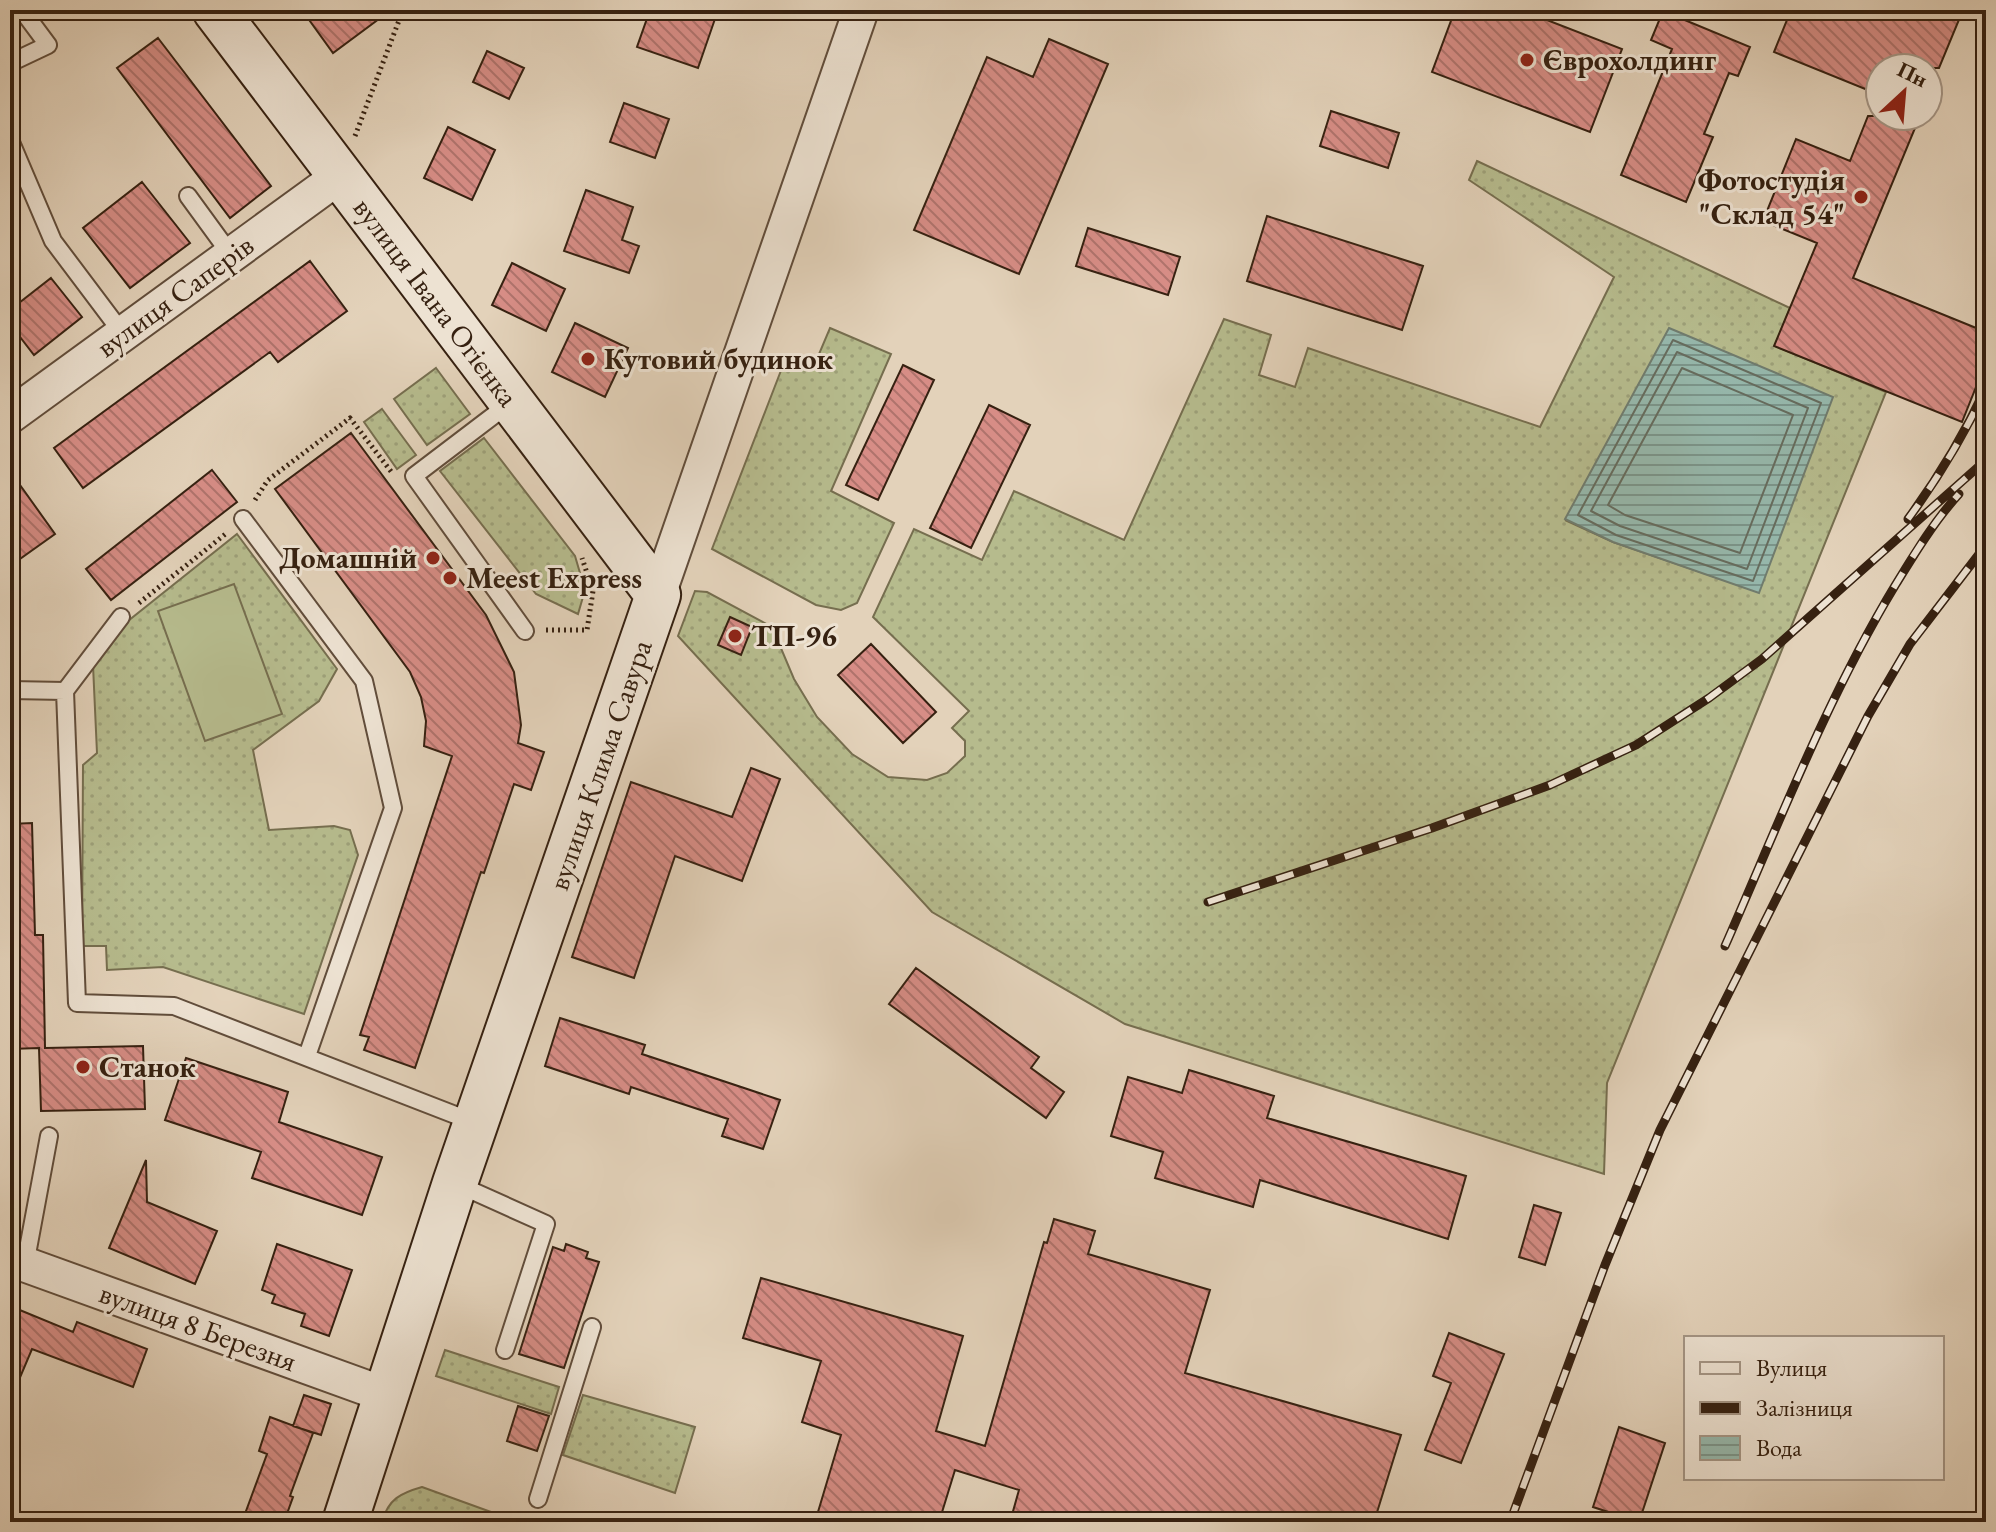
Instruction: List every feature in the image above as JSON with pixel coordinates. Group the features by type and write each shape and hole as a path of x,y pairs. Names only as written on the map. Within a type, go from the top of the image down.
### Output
{"street":[{"name":"вулиця Івана Огієнка","path":"215,10 658,595"},
{"name":"вулиця Клима Савура","path":"345,1522 455,1183 861,10"},
{"name":"вулиця Саперів","path":"10,416 341,175"},
{"name":"вулиця 8 Березня","path":"17,1262 386,1395"}],"lane":[{"path":"10,63 48,45 31,13"},
{"path":"10,140 53,241 123,334"},
{"path":"188,196 231,255"},
{"path":"511,402 414,476 525,631"},
{"path":"243,519 364,681 393,808 307,1056"},
{"path":"121,617 65,691 77,1003 174,1006 477,1124"},
{"path":"10,690 65,691"},
{"path":"17,1262 49,1136"},
{"path":"455,1183 546,1224 505,1350"},
{"path":"538,1499 592,1327"}],"path":[{"path":"341,175 403,10"},
{"path":"121,617 243,519 268,480 350,418 392,474 414,476"}],"green space":[{"path":"1477,161 1790,308 1775,346 1886,392 1607,1083 1604,1174 1125,1024 932,912 678,636 695,591 707,592 772,627 794,679 817,717 852,754 888,777 927,780 947,773 965,756 965,741 952,728 969,711 873,617 914,529 982,560 1014,491 1124,540 1224,319 1271,335 1259,375 1295,387 1308,348 1540,427 1614,277 1469,180","holes":["1565,520 1759,592 1613,542"]},
{"path":"830,328 891,354 831,491 894,523 857,603 841,610 816,605 712,549 787,355 814,366"},
{"path":"436,368 470,414 427,445 394,399"},
{"path":"382,409 416,455 397,469 364,422"},
{"path":"484,438 575,556 585,590 578,614 536,594 440,471"},
{"path":"237,534 337,669 319,701 253,750 269,830 334,826 350,830 358,855 304,1014 163,967 107,970 106,946 82,946 83,765 97,753 93,665 128,621"},
{"path":"234,584 282,714 205,741 158,611"},
{"path":"445,1350 559,1387 551,1414 436,1376"},
{"path":"583,1395 695,1427 675,1493 563,1455"},
{"path":"422,1487 515,1522 382,1522 396,1498"}],"water":[{"path":"1669,328 1833,397 1759,593 1613,542 1565,519"}],"building":[{"path":"302,10 391,10 333,53"},
{"path":"650,10 698,10 716,16 698,68 637,47"},
{"name":"Єврохолдинг","path":"1455,10 1521,10 1622,49 1590,132 1432,72"},
{"path":"1791,10 1963,10 1944,56 1944,52 1864,52 1864,89 1774,52"},
{"path":"1663,11 1750,47 1738,76 1729,73 1704,134 1713,137 1686,202 1621,175 1672,49 1651,40"},
{"path":"158,38 271,186 230,218 117,68"},
{"path":"1049,39 1108,64 1019,274 914,230 987,57 1033,77"},
{"path":"487,51 524,68 509,99 473,82"},
{"path":"624,103 669,119 655,158 610,142"},
{"path":"1331,111 1399,133 1388,168 1320,146"},
{"path":"1864,126 1864,132 1913,132 1853,278 1986,332 1986,362 1962,422 1774,346 1817,243 1763,221 1796,139 1850,161"},
{"path":"448,127 495,150 472,200 424,178"},
{"path":"142,182 190,243 130,288 83,228"},
{"path":"586,190 633,207 622,240 639,246 629,273 564,251"},
{"path":"1267,216 1423,266 1402,330 1247,281"},
{"path":"1088,228 1180,257 1168,295 1076,266"},
{"path":"310,261 347,311 278,362 270,352 83,488 54,448"},
{"path":"512,263 565,289 546,331 492,305"},
{"path":"51,278 82,317 34,355 10,324 10,310"},
{"path":"575,323 628,348 605,397 552,372"},
{"path":"903,365 934,380 878,500 846,485"},
{"path":"989,405 1030,425 971,548 930,528"},
{"path":"351,433 486,615 514,672 521,725 518,743 544,752 531,790 514,784 415,1068 364,1050 369,1037 360,1035 452,756 424,746 426,721 421,697 410,672 275,489"},
{"path":"212,470 237,502 111,600 86,569"},
{"path":"10,471 55,534 10,566"},
{"name":"ТП-96","path":"730,617 752,627 741,655 718,645"},
{"path":"871,644 936,712 903,743 838,675"},
{"path":"751,768 780,779 742,881 675,856 634,978 572,957 631,782 732,817"},
{"path":"32,823 35,935 43,935 45,1048 143,1046 145,1109 41,1111 39,1048 10,1049 10,824"},
{"path":"916,968 1039,1057 1031,1068 1064,1092 1046,1118 889,1004"},
{"path":"560,1018 645,1045 642,1054 780,1100 763,1149 722,1136 728,1119 631,1087 629,1094 545,1066"},
{"path":"186,1058 288,1092 279,1122 382,1157 362,1215 252,1178 261,1152 165,1120"},
{"path":"1189,1070 1274,1096 1267,1118 1466,1176 1448,1239 1260,1180 1253,1207 1155,1178 1163,1152 1111,1136 1128,1077 1182,1093"},
{"path":"146,1160 147,1202 217,1231 195,1284 109,1248"},
{"path":"1534,1205 1561,1213 1545,1265 1519,1257"},
{"path":"1054,1219 1095,1231 1088,1254 1210,1290 1185,1373 1401,1435 1374,1522 1010,1522 1019,1490 955,1470 939,1522 815,1522 841,1435 802,1422 821,1361 743,1338 761,1278 963,1336 936,1431 985,1446 1044,1242 1047,1243"},
{"path":"277,1244 352,1270 329,1336 301,1326 305,1314 272,1303 275,1295 262,1290"},
{"path":"566,1244 588,1252 586,1258 599,1262 564,1368 519,1354 553,1247 564,1251"},
{"path":"10,1306 73,1332 77,1322 147,1349 133,1387 32,1349 10,1401"},
{"path":"1449,1333 1504,1354 1461,1463 1425,1450 1451,1383 1433,1376"},
{"path":"304,1395 331,1404 321,1435 293,1426"},
{"path":"518,1406 549,1416 537,1451 507,1441"},
{"path":"270,1417 313,1433 284,1522 242,1522 267,1454 259,1451"},
{"path":"1619,1427 1665,1443 1639,1522 1593,1507"}],"railway":[{"path":"1908,519 1950,456 1986,388"},
{"path":"1208,902 1432,828 1550,785 1636,745 1762,659 1986,460"},
{"path":"1725,946 1848,671 1910,561 1959,494"},
{"path":"1510,1522 1605,1265 1660,1130 1868,716 1910,644 1986,545"}],"place":[{"name":"Єврохолдинг","path":"1527,60"},
{"name":"Фотостудія \"Склад 54\"","path":"1861,197"},
{"name":"Кутовий будинок","path":"588,359"},
{"name":"Домашній","path":"433,558"},
{"name":"Meest Express","path":"450,578"},
{"name":"ТП-96","path":"735,636"},
{"name":"Станок","path":"83,1067"}]}
